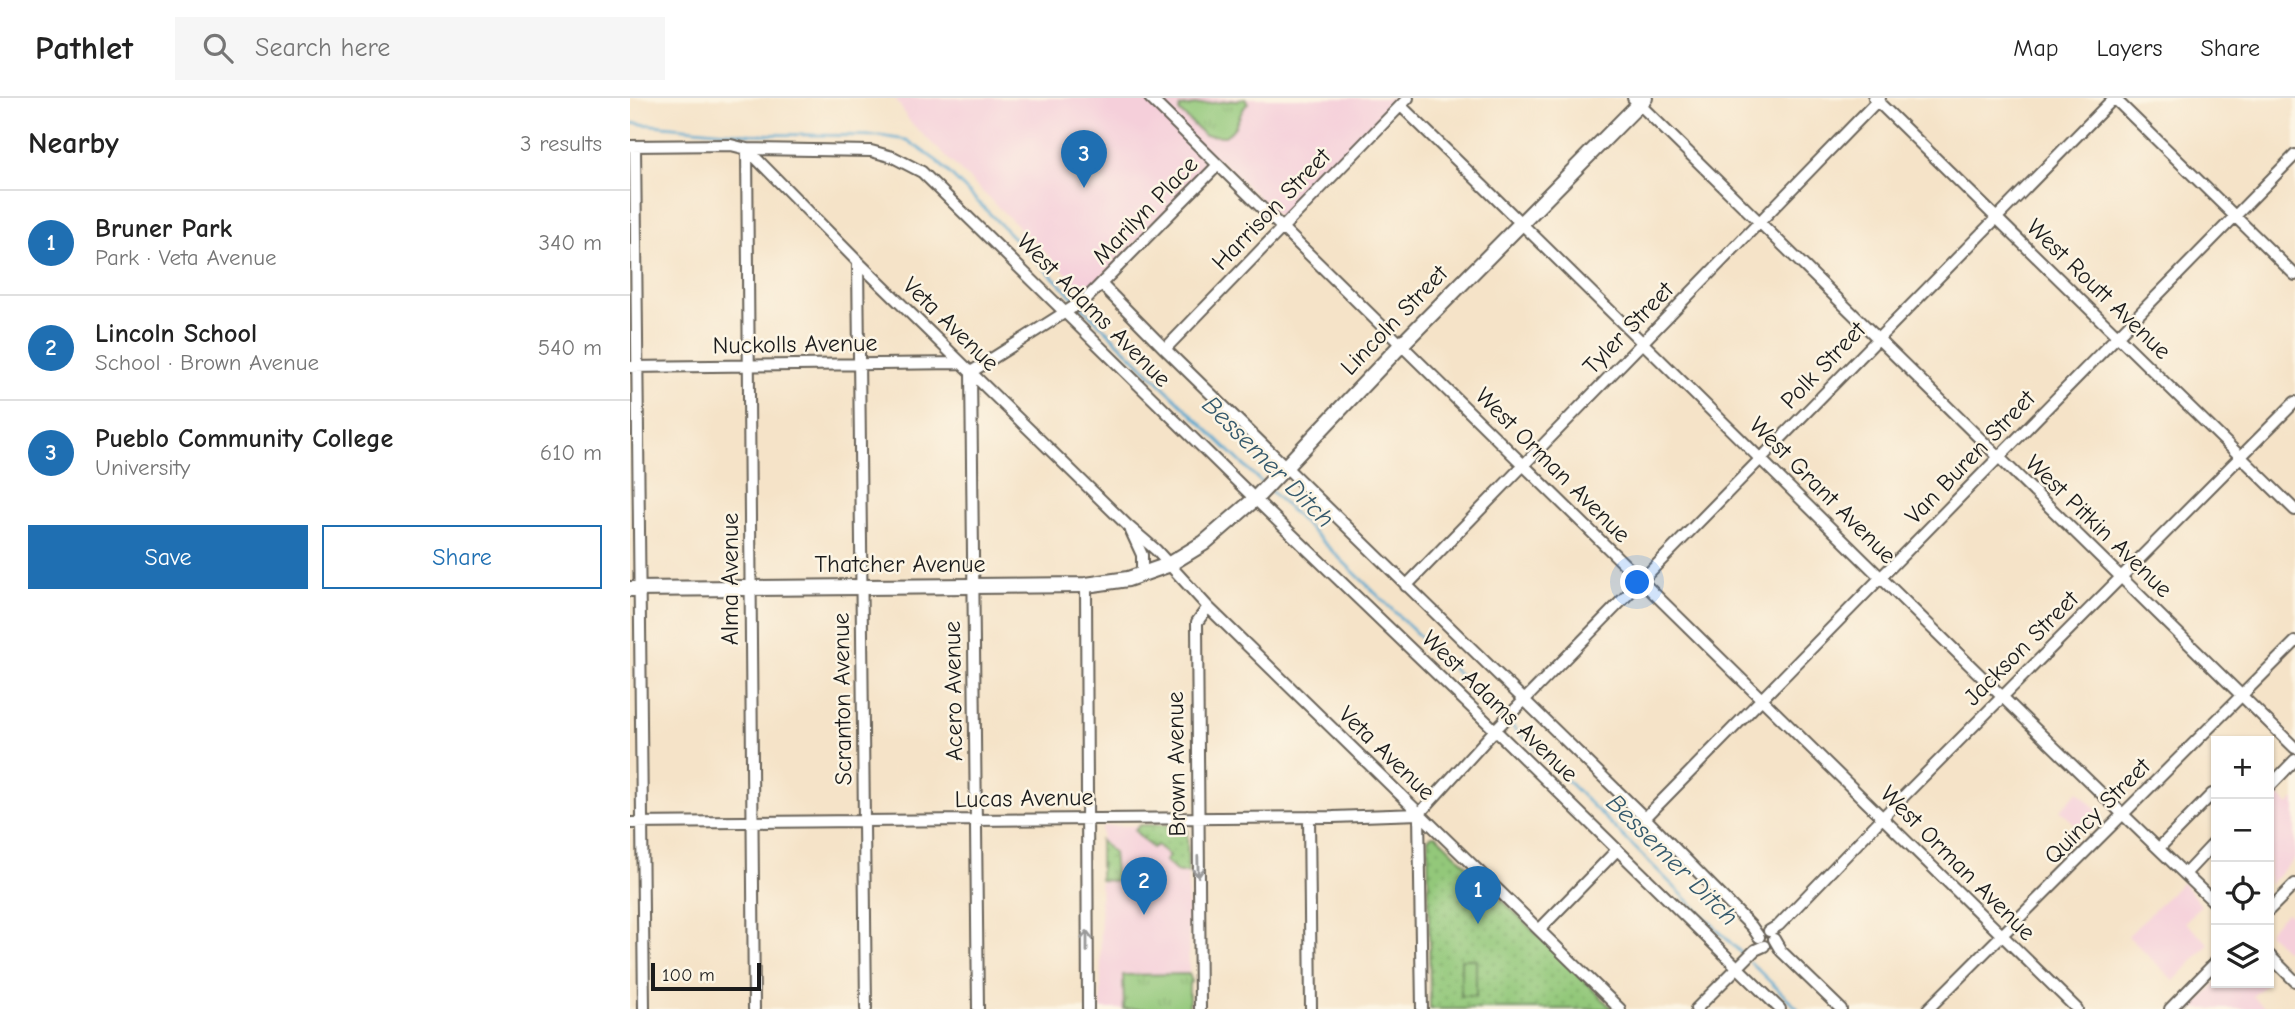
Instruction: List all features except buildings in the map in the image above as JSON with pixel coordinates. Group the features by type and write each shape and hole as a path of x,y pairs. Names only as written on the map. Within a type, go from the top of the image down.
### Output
{"main road":[{"name":"Lincoln Street","path":"1168,565 1204,543 1258,495 1639,100"},
{"name":"Thatcher Avenue","path":"634,589 1086,585 1128,579 1168,565"}],"street":[{"name":"West Orman Avenue","path":"1150,98 2077,1009"},
{"path":"2114,98 2295,275"},
{"name":"Polk Street","path":"1419,814 1495,730 2114,98"},
{"name":"West Routt Avenue","path":"1877,99 2295,510"},
{"name":"Tyler Street","path":"1406,586 1877,99"},
{"name":"West Pitkin Avenue","path":"1639,100 1759,222 2295,748"},
{"name":"West Grant Avenue","path":"1405,102 1642,343 2211,899"},
{"name":"Harrison Street","path":"1165,349 1405,102"},
{"name":"West Adams Avenue","path":"632,146 731,145 747,149 871,151 893,157 922,172 1069,310 1617,850 1741,965 1780,1009"},
{"path":"632,146 634,589 642,823 644,1009"},
{"name":"Veta Avenue","path":"747,149 971,373 1128,526 1149,543 1208,607 1620,1009"},
{"name":"Alma Avenue","path":"747,149 754,1009"},
{"name":"Van Buren Street","path":"1645,818 2295,155"},
{"name":"Marilyn Place","path":"1069,310 1086,299 1218,165"},
{"name":"Scranton Avenue","path":"858,262 866,1009"},
{"name":"West Adams Avenue","path":"1101,284 1281,470 1406,586 1766,939 1841,1009"},
{"path":"971,373 1069,310"},
{"name":"Nuckolls Avenue","path":"634,367 961,363"},
{"name":"Acero Avenue","path":"971,373 978,1009"},
{"name":"Jackson Street","path":"1696,1009 2295,402"},
{"name":"Veta Avenue","path":"1128,526 1142,555 1142,575"},
{"path":"1086,585 1088,1009"},
{"name":"Brown Avenue","path":"1200,1009 1196,622 1208,607"},
{"name":"Quincy Street","path":"1928,1009 2295,642"},
{"path":"2274,782 2295,760"},
{"path":"2159,848 2211,795"},
{"path":"1419,814 1422,1009"},
{"name":"Lucas Avenue","path":"630,823 1419,814"},
{"path":"1309,817 1311,1009"},
{"path":"2185,874 2211,846"},
{"path":"1539,930 1617,850"},
{"path":"2274,905 2295,884"},
{"path":"2274,960 2295,981"},
{"path":"2170,1009 2211,967"}],"shaded area":[{"path":"895,98 1399,98 1285,217 1280,218 1219,159 1086,292 910,122"},
{"path":"2078,791 2101,814 2083,832 2060,810"},
{"path":"2274,791 2289,805 2295,799 2295,858 2274,880"},
{"path":"1184,825 1187,829 1189,974 1192,981 1189,984 1189,1009 1101,1009 1101,828"},
{"path":"2182,882 2201,905 2185,922 2209,944 2174,981 2128,936"},
{"path":"2287,912 2295,920 2295,940 2285,950 2274,938 2274,925"},
{"path":"2212,988 2262,988 2253,996 2266,1009 2195,1009 2193,1007"}],"green space":[{"path":"1245,99 1248,103 1234,128 1225,136 1204,135 1179,111 1180,107"},
{"path":"1140,825 1184,825 1187,829 1188,873 1178,873 1165,861 1169,856 1157,845 1152,848 1134,830"},
{"path":"1436,835 1613,1009 1430,1009 1428,839"},
{"path":"1100,840 1113,853 1116,881 1100,880"},
{"path":"1461,959 1476,959 1476,996 1461,996"},
{"path":"1189,974 1192,981 1189,984 1189,1009 1124,1009 1123,975"}],"waterway":[{"name":"Bessemer Ditch","path":"630,123 749,134 880,136 907,140 937,161 1076,300"},
{"name":"Bessemer Ditch","path":"1080,305 1263,484"},
{"name":"Bessemer Ditch","path":"1271,491 1504,719"},
{"name":"Bessemer Ditch","path":"1509,723 1745,957"},
{"name":"Bessemer Ditch","path":"1750,962 1798,1009"}],"place":[{"name":"Pueblo Community College","path":"1084,188"},
{"name":"Lincoln School","path":"1144,915"},
{"name":"Bruner Park","path":"1478,924"}]}
